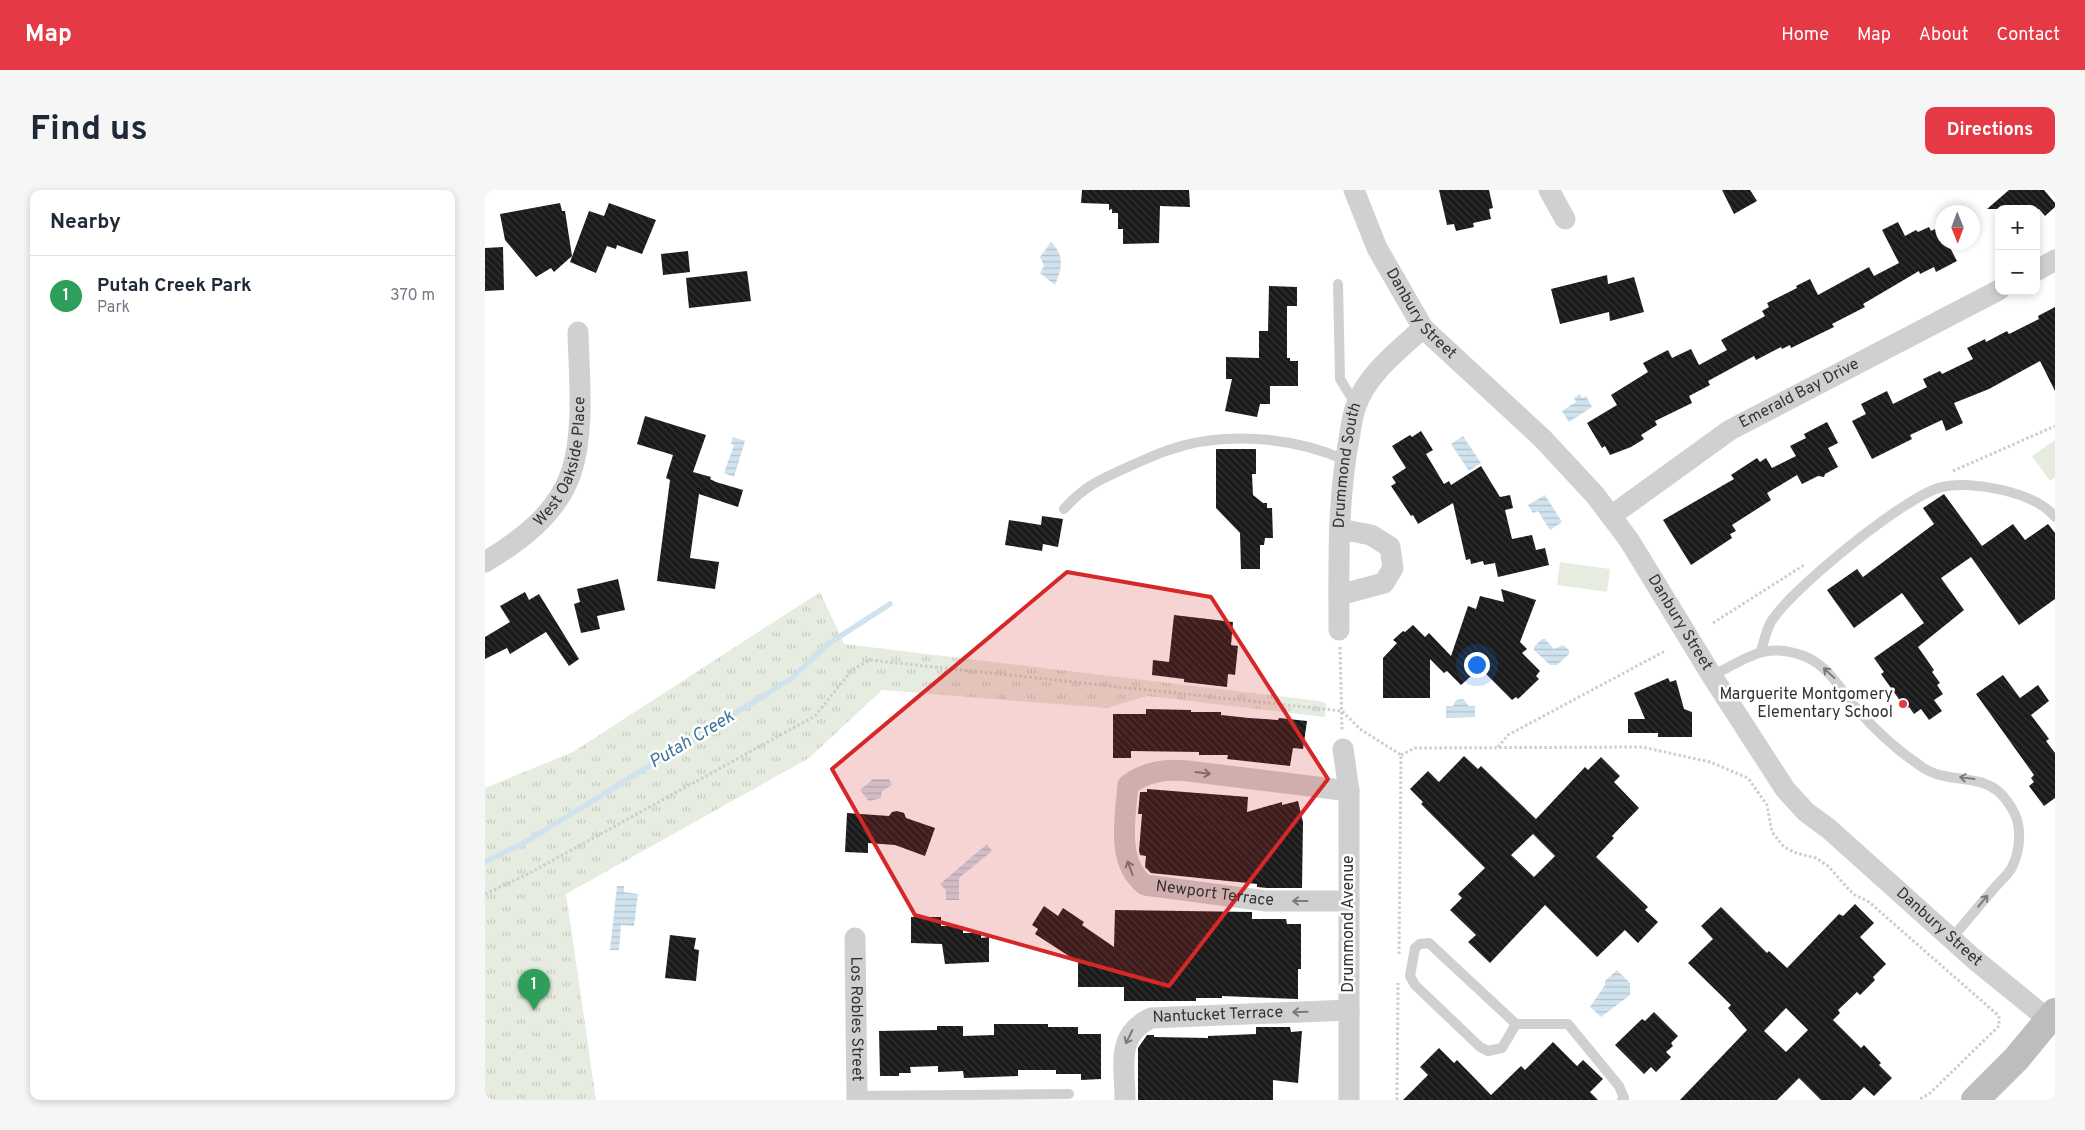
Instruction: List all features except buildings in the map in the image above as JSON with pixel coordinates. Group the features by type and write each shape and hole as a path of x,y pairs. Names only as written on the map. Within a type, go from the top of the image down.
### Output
{"street":[{"name":"Danbury Street","path":"1354,190 1377,248 1423,328 1543,439 1583,480 1629,540 1712,676 1785,789 1806,812 1829,829 1952,938 2052,1016"},
{"path":"1549,190 1565,220"},
{"path":"2040,268 2055,260"},
{"name":"Emerald Bay Drive","path":"1611,516 1730,430 1995,292"},
{"name":"Drummond South","path":"1339,630 1340,529 1345,460 1356,405 1369,384 1385,364 1423,328"},
{"name":"West Oakside Place","path":"485,562 516,543 540,521 571,473 577,439 579,406 578,332"},
{"path":"1339,595 1384,583 1393,568 1390,547 1371,535 1340,529"},
{"name":"Drummond Avenue","path":"1343,749 1349,792 1349,1100"},
{"name":"Newport Terrace","path":"1349,792 1188,771 1171,770 1148,773 1128,785 1125,840 1128,864 1134,877 1145,885 1266,901 1349,902"},
{"name":"Los Robles Street","path":"855,938 857,1098"},
{"name":"Nantucket Terrace","path":"1125,1100 1125,1042 1130,1032 1139,1023 1151,1018 1349,1010"},
{"path":"1975,1100 2017,1058 2052,1016"}],"lane":[{"path":"1338,284 1339,379 1356,405"},
{"path":"1064,509 1077,494 1090,484 1166,451 1194,443 1241,438 1321,449 1345,460"},
{"path":"1761,651 1771,622 1784,606 1901,506 1922,494 1942,486 1963,485 1995,489 2021,495 2039,504 2055,517"},
{"path":"1712,676 1761,651 1770,649 1805,656 1820,665 1839,684 1861,713 1912,760 1935,774 1978,780 1993,786 2012,809 2018,822 2019,838 2017,853 2010,870 1952,938"},
{"path":"1516,1024 1502,1048 1488,1051 1480,1047 1415,985 1410,976 1415,948 1420,944 1429,943 1516,1024 1568,1024 1619,1086 1624,1099"},
{"path":"857,1098 1069,1094"}],"path":[{"path":"1339,630 1343,749"},
{"path":"1497,747 1508,735 1665,651"},
{"path":"485,894 526,876 815,716 852,670 871,660 1342,711 1361,729 1401,755"},
{"path":"1401,755 1415,748 1642,746 1711,762 1748,778 1767,805 1772,832 1784,847 1796,853 1816,858 1828,866 1853,894 1869,902 1999,1016 1999,1026 1929,1094 1919,1100"},
{"path":"1399,962 1401,755"},
{"path":"1397,1100 1398,982"}],"highlighted area":[{"path":"1067,572 1211,597 1328,779 1169,986 915,915 832,769"}],"green space":[{"path":"2055,440 2055,477 2050,481 2032,456"},
{"path":"1560,562 1610,569 1607,592 1557,585"},
{"path":"820,592 844,644 1319,701 1326,703 1325,717 1147,696 1107,708 882,690 809,758 566,894 596,1100 485,1100 485,788 573,752"}],"water":[{"path":"1051,242 1059,252 1061,262 1061,268 1055,285 1040,273 1044,266 1040,257"},
{"path":"1580,394 1582,398 1586,396 1592,407 1569,422 1562,411 1576,402 1574,398"},
{"path":"1463,436 1481,463 1469,471 1451,444"},
{"path":"733,437 745,441 734,477 724,473 734,445 731,444"},
{"path":"1545,495 1562,522 1550,530 1538,511 1533,513 1528,505"},
{"path":"1542,639 1545,639 1554,649 1563,645 1569,650 1569,654 1557,665 1550,665 1534,650 1534,647"},
{"path":"1463,699 1469,706 1475,706 1475,717 1446,718 1446,706 1453,706 1456,700"},
{"path":"873,779 889,779 892,785 882,791 881,798 869,801 860,790"},
{"path":"987,844 992,851 959,878 959,900 946,900 946,890 940,884"},
{"path":"617,886 624,886 624,892 638,894 634,926 621,925 619,950 610,950"},
{"path":"1617,970 1630,983 1630,995 1601,1017 1590,1007 1605,985 1605,981"}],"waterway":[{"name":"Putah Creek","path":"485,862 524,843 791,679 825,646 890,604"}],"place":[{"name":"Marguerite Montgomery Elementary School","path":"1903,704"},
{"name":"Putah Creek Park","path":"534,1010"}]}
